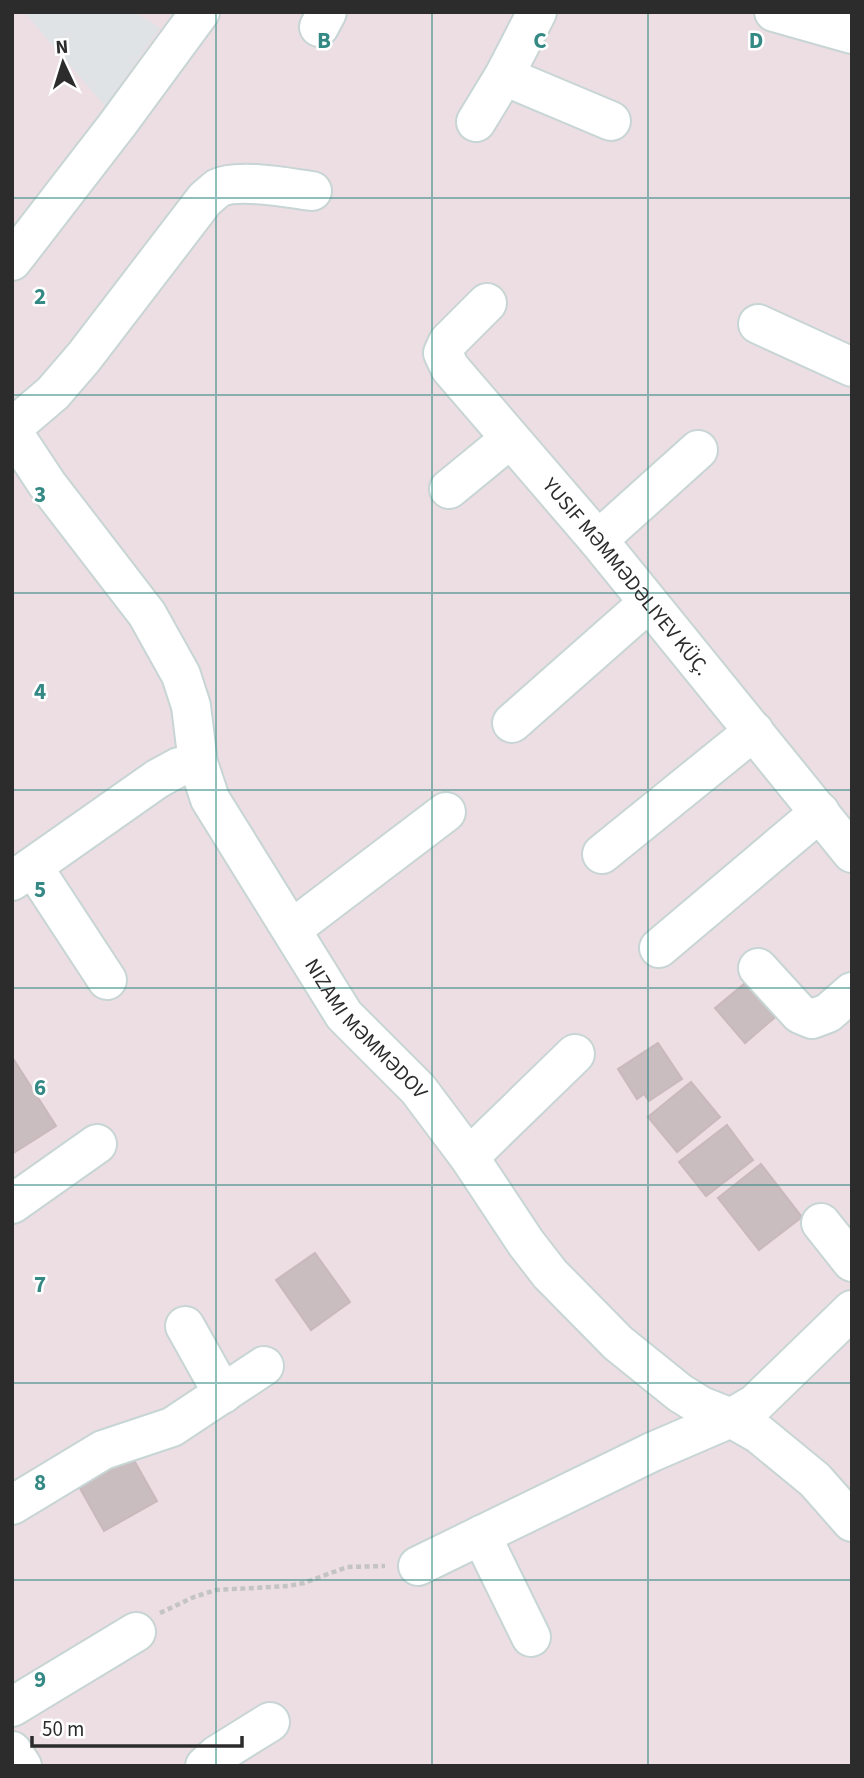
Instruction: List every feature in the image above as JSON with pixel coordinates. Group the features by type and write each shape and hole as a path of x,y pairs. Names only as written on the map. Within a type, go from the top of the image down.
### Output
{"street":[{"path":"12,261 200,12"},
{"path":"476,122 504,76 537,12"},
{"path":"774,12 852,34"},
{"path":"504,76 611,121"},
{"path":"12,430 53,393 84,357 205,199 219,187 265,185 312,191"},
{"name":"YUSIF MƏMMƏDƏLIYEV KÜÇ.","path":"487,303 447,342 443,353 450,368 598,540 852,853"},
{"path":"758,324 852,367"},
{"name":"NIZAMI MƏMMƏDOV","path":"12,430 47,484 154,626 181,674 191,706 198,763 210,799 344,1015 418,1089 469,1157 526,1242 550,1274 579,1305 618,1343 680,1392 701,1406 732,1418 759,1434 815,1480 852,1522"},
{"path":"449,489 510,439"},
{"path":"598,540 698,450"},
{"path":"512,723 648,603"},
{"path":"602,854 754,730"},
{"path":"107,979 19,875 158,779 179,767 198,763"},
{"path":"659,948 820,812"},
{"path":"292,929 446,813"},
{"path":"758,968 800,1014 812,1019 828,1013 852,992"},
{"path":"469,1157 575,1054"},
{"path":"12,1204 97,1144"},
{"path":"821,1223 852,1262"},
{"path":"418,1566 652,1452 732,1418 755,1404 782,1380 852,1310"},
{"path":"185,1326 223,1394"},
{"path":"12,1505 103,1450 172,1427 264,1366"},
{"path":"481,1535 531,1637"},
{"path":"12,1707 136,1632"},
{"path":"205,1766 217,1755 270,1721"},
{"path":"12,1751 22,1766"}],"path":[{"path":"136,1632 155,1616 194,1597 216,1590 288,1586 347,1567 418,1566"}],"shaded area":[{"path":"24,12 135,12 160,28 105,106"}],"building":[{"path":"750,979 780,1013 745,1043 715,1008"},
{"path":"658,1043 682,1079 649,1101 644,1094 637,1099 618,1069"},
{"path":"14,1060 56,1126 12,1154 12,1061"},
{"path":"691,1082 720,1117 677,1152 648,1117"},
{"path":"727,1125 753,1160 706,1196 679,1162"},
{"path":"761,1164 802,1217 759,1250 718,1198"},
{"path":"315,1253 350,1302 311,1330 276,1280"},
{"path":"126,1446 157,1501 104,1531 73,1476"}]}
